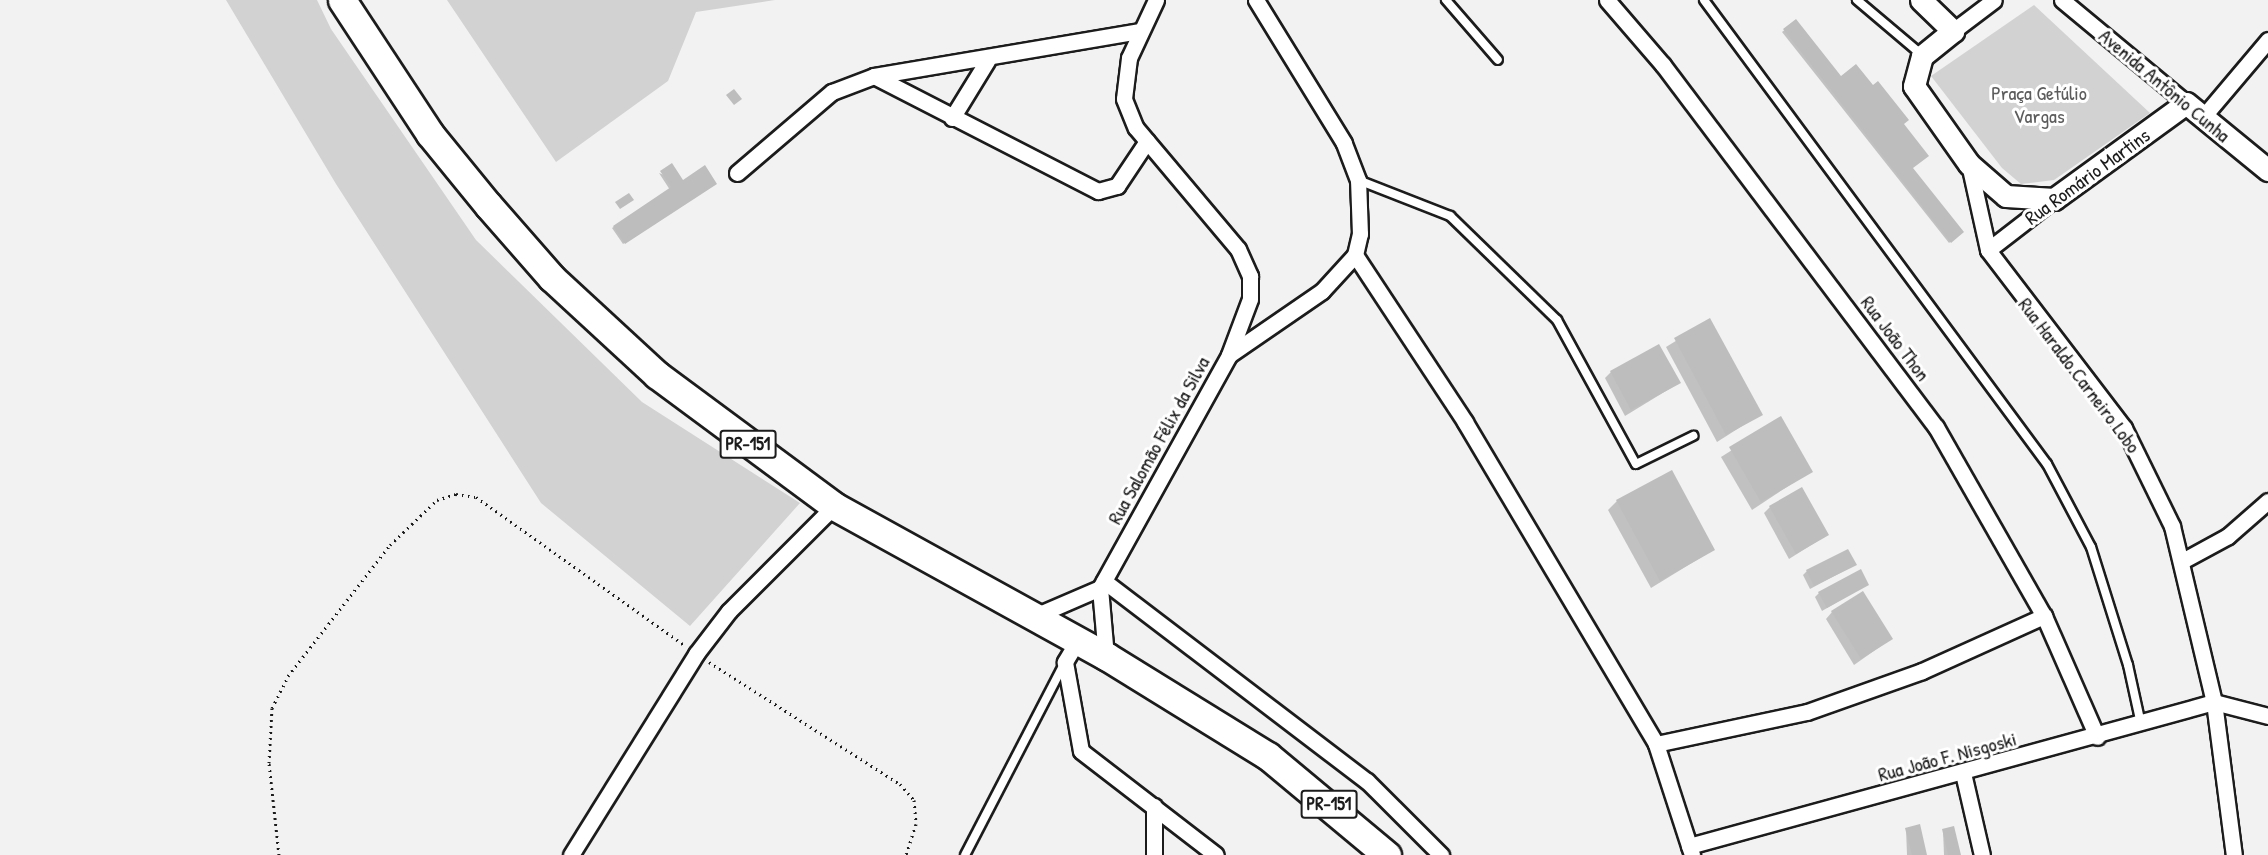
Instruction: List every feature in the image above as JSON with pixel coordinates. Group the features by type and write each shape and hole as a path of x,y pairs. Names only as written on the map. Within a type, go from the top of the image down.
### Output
{"highway":[{"name":"PR-151","path":"342,0 430,134 552,278 657,375 834,506 1035,616 1071,651 1106,656 1268,756 1387,855"}],"street":[{"path":"1156,0 1129,58 1125,99 1147,141 1238,249 1250,276 1250,299 1229,356"},
{"path":"1256,0 1344,144 1358,180 1360,234 1355,255 1465,422 1656,744 1691,850"},
{"name":"Rua João Thon","path":"1607,0 1663,65 1917,400 2044,616 2097,737"},
{"path":"1921,0 1953,31"},
{"path":"1922,56 1994,0"},
{"name":"Avenida Antônio Cunha","path":"2062,0 2268,170"},
{"path":"738,173 832,93 874,76 987,61 1140,31"},
{"path":"2204,117 2268,40"},
{"name":"Rua Haraldo Carneiro Lobo","path":"1922,56 1914,86 1969,164 1988,250 2124,428 2152,476 2184,560 2214,702 2234,855"},
{"path":"952,118 987,61"},
{"path":"874,76 1098,191 1116,186 1147,141"},
{"name":"Rua Romário Martins","path":"1988,250 2186,103"},
{"path":"1969,164 2006,196 2054,199"},
{"name":"Rua Salomão Félix da Silva","path":"1102,585 1229,356 1291,316 1355,255"},
{"path":"2184,560 2228,536 2268,501"},
{"path":"571,855 696,654 729,611 834,506"},
{"path":"1035,616 1102,585"},
{"path":"1102,585 1106,656"},
{"path":"1102,585 1367,782 1441,855"},
{"path":"1656,744 1807,712 1922,671 2044,616"},
{"path":"1071,651 1082,752 1216,855"},
{"path":"2214,702 2268,716"},
{"name":"Rua João F. Nisgoski","path":"1691,850 1963,773 2141,726 2214,702"},
{"path":"1963,773 1982,855"},
{"path":"1154,806 1154,855"}],"lane":[{"path":"1446,0 1498,60"},
{"path":"1704,0 2047,464 2091,547 2128,665 2141,726"},
{"path":"1857,0 1922,56"},
{"path":"1358,180 1450,216 1557,320 1636,464 1693,436"},
{"path":"965,855 1071,651"}],"path":[{"path":"279,855 269,763 272,708 288,676 390,545 436,500 456,494 476,497 696,654 900,784 914,800 916,824 906,855"}],"green space":[{"path":"226,0 317,0 331,29 476,240 642,402 800,503 690,626 541,503 336,184"},
{"path":"447,0 775,0 696,12 668,81 556,162"},
{"name":"Praça Getúlio Vargas","path":"2034,5 2150,113 2054,180 2021,184 2002,168 1931,76"}],"building":[{"path":"1796,19 1841,76 1856,64 1873,85 1878,81 1909,120 1904,124 1929,156 1913,168 1964,232 1951,243 1783,29"},
{"path":"734,89 742,99 734,105 726,95"},
{"path":"672,163 683,180 705,165 717,184 625,244 613,226 671,187 660,171"},
{"path":"629,193 634,200 620,209 615,202"},
{"path":"1710,318 1763,415 1726,435 1674,338"},
{"path":"1659,344 1681,383 1631,410 1610,371"},
{"path":"1781,416 1813,472 1761,502 1729,447"},
{"path":"1672,470 1715,550 1660,581 1616,500"},
{"path":"1802,487 1829,535 1796,554 1769,506"},
{"path":"1848,549 1857,565 1814,586 1806,570"},
{"path":"1861,569 1869,585 1827,608 1818,592"},
{"path":"1863,591 1893,639 1861,659 1831,611"},
{"path":"1920,824 1927,855 1912,855 1905,828"},
{"path":"1954,826 1961,855 1948,855 1942,829"}]}
